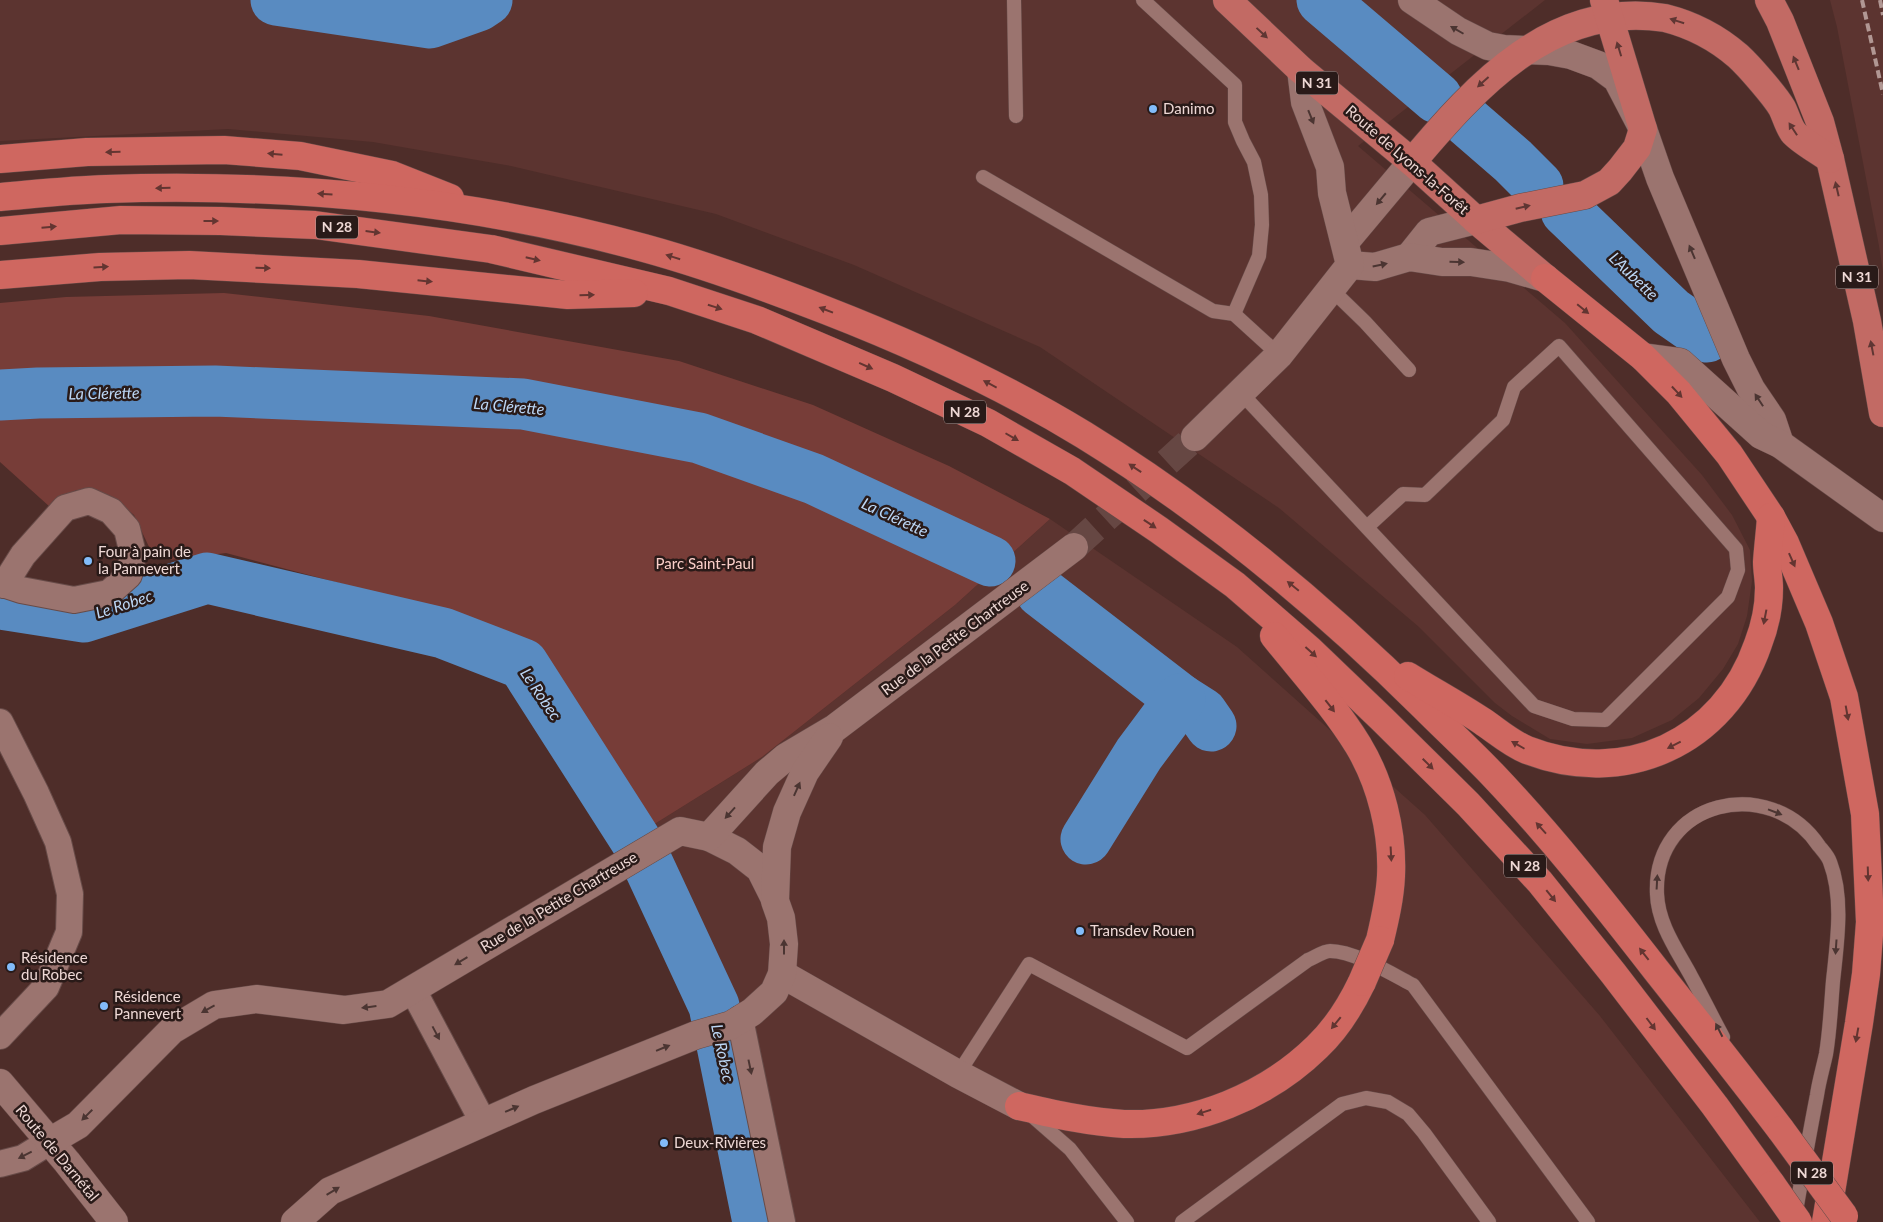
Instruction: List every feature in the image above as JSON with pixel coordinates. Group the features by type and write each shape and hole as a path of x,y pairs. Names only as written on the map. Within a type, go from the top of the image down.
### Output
{"highway":[{"path":"0,159 87,152 224,150 300,156 392,175 495,216"},
{"name":"N 28","path":"0,197 102,189 204,188 370,198 495,216 568,229 635,246 740,277 866,326 954,364 1079,432 1174,494 1312,601 1369,653 1491,773 1563,853 1750,1089 1781,1130 1839,1220"},
{"name":"N 28","path":"0,231 121,220 222,221 315,225 491,249 669,292 757,320 893,378 988,423 1072,471 1159,530 1235,585 1310,650 1383,720 1468,804 1540,882 1619,981 1714,1106 1798,1222"},
{"path":"0,275 100,267 189,265 274,268 358,274 568,296 669,292"},
{"name":"N 31","path":"1545,278 1643,357 1678,394 1729,454 1771,516 1803,584 1844,697 1865,814 1870,922 1839,1220"},
{"path":"1369,653 1482,721 1524,749 1566,762 1610,763 1649,756 1687,738 1724,705 1739,687 1759,643 1766,615 1769,589 1767,564 1771,516"},
{"path":"1020,1106 1089,1121 1126,1124 1159,1122 1196,1115 1230,1104 1284,1074 1318,1047 1346,1012 1362,982 1380,940 1387,911 1391,850 1388,826 1372,772 1342,722 1235,585"}],"main road":[{"name":"Route de Lyons-la-Forêt","path":"1227,0 1301,70 1412,162 1476,220 1545,278"},
{"name":"N 31","path":"1769,0 1780,21 1820,122 1867,321 1883,413"},
{"path":"1476,220 1520,208 1585,195 1609,182 1637,148 1643,129 1606,6"},
{"path":"1412,162 1469,95 1519,50 1550,31 1606,6 1651,14 1699,28 1721,42 1740,57 1781,106 1794,133 1830,159"}],"street":[{"path":"1412,0 1458,31 1488,46 1571,54 1598,65 1617,79 1643,129 1660,178 1736,359 1751,389 1772,420 1780,444"},
{"path":"1301,70 1305,102 1330,167 1332,193 1348,253 1375,267 1409,257 1442,262 1471,262 1510,268 1545,278"},
{"path":"1195,437 1280,355 1331,289 1348,253 1412,162"},
{"path":"1409,257 1429,232 1476,220"},
{"path":"1643,357 1680,362 1761,435 1780,444 1883,518"},
{"path":"88,501 111,511 127,529 133,554 129,575 109,593 74,600 21,590 2,584 23,555 65,508 88,501"},
{"name":"Rue de la Petite Chartreuse","path":"709,837 767,773 786,758 835,728 1074,547"},
{"path":"0,722 36,793 58,842 70,894 69,932 46,986 0,1036"},
{"name":"Rue de la Petite Chartreuse","path":"775,901 776,847 787,812 805,772 835,728"},
{"name":"Rue de la Petite Chartreuse","path":"49,1142 78,1125 172,1030 214,1005 256,999 344,1010 388,1004 680,830 709,837 737,851 760,869 781,918 784,944 782,974 774,992 752,1012 736,1022 704,1032 483,1122 330,1191 295,1222"},
{"path":"782,974 958,1074 1020,1106"},
{"path":"413,990 483,1122"},
{"path":"736,1022 782,1222"},
{"name":"Route de Darnétal","path":"0,1084 67,1162 114,1222"},
{"path":"0,1164 23,1158 49,1142"}],"lane":[{"path":"1014,0 1016,116"},
{"path":"1143,0 1235,85 1235,122 1242,141 1254,162 1261,195 1262,225 1259,256 1234,314"},
{"path":"983,177 1213,311 1234,314 1280,355"},
{"path":"1331,289 1365,322 1409,370"},
{"path":"1241,393 1534,706 1573,719 1605,720 1728,597 1738,570 1736,549 1559,346 1514,386 1503,420 1425,495 1403,494 1367,527"},
{"path":"1750,1089 1674,948 1660,917 1657,895 1658,874 1667,848 1678,831 1697,814 1716,807 1732,804 1760,806 1787,816 1802,825 1830,861 1836,890 1838,921 1826,1053 1794,1222"},
{"path":"958,1074 1029,964 1187,1048 1308,960 1329,951 1352,956 1413,985 1588,1222"},
{"path":"1182,1222 1342,1104 1366,1098 1388,1102 1408,1114 1489,1222"},
{"path":"1020,1106 1070,1149 1127,1222"}],"shaded area":[{"path":"0,0 1545,0 1358,146 1565,323 1702,475 1732,515 1750,550 1752,581 1747,616 1738,644 1723,669 1699,698 1672,720 1632,738 1587,744 1550,739 1512,716 1495,703 1419,627 1279,508 1040,347 854,265 716,214 511,166 373,142 228,129 0,141"},
{"path":"1830,0 1883,0 1883,272 1837,27"},
{"path":"1050,519 1237,647 1425,815 1600,1016 1760,1222 766,1222 733,1045 653,825 762,757 955,605"}],"green space":[{"name":"Parc Saint-Paul","path":"224,293 429,316 679,361 813,405 949,466 1050,519 955,605 762,757 653,825 599,749 538,647 479,620 226,553 170,560 150,549 134,515 111,496 76,490 50,507 0,462 0,303 66,297"}],"water":[{"path":"733,1045 766,1222 742,1222 713,1055"}],"waterway":[{"name":"L'Aubette","path":"276,0 430,23 478,6 487,0"},
{"name":"L'Aubette","path":"1322,0 1437,98"},
{"name":"L'Aubette","path":"1468,122 1513,161 1538,186"},
{"name":"L'Aubette","path":"1566,211 1671,312 1707,337"},
{"name":"La Clérette","path":"0,395 215,391 523,404 699,438 814,479 990,561"},
{"name":"Le Robec","path":"0,604 84,617 207,578 443,633 523,664 640,847 714,1006 758,1222"},
{"name":"La Clérette","path":"1041,592 1180,699 1202,713 1211,726"},
{"path":"1086,839 1139,754 1180,699"}],"tunnel":[{"path":"1074,547 1195,437"}],"railway":[{"path":"1862,0 1883,94"},
{"path":"1880,0 1883,15"}],"place":[{"name":"Danimo","path":"1153,109"},
{"name":"Four à pain de la Pannevert","path":"88,561"},
{"name":"Transdev Rouen","path":"1080,931"},
{"name":"Résidence du Robec","path":"11,967"},
{"name":"Résidence Pannevert","path":"104,1006"},
{"name":"Deux-Rivières","path":"664,1143"}]}
